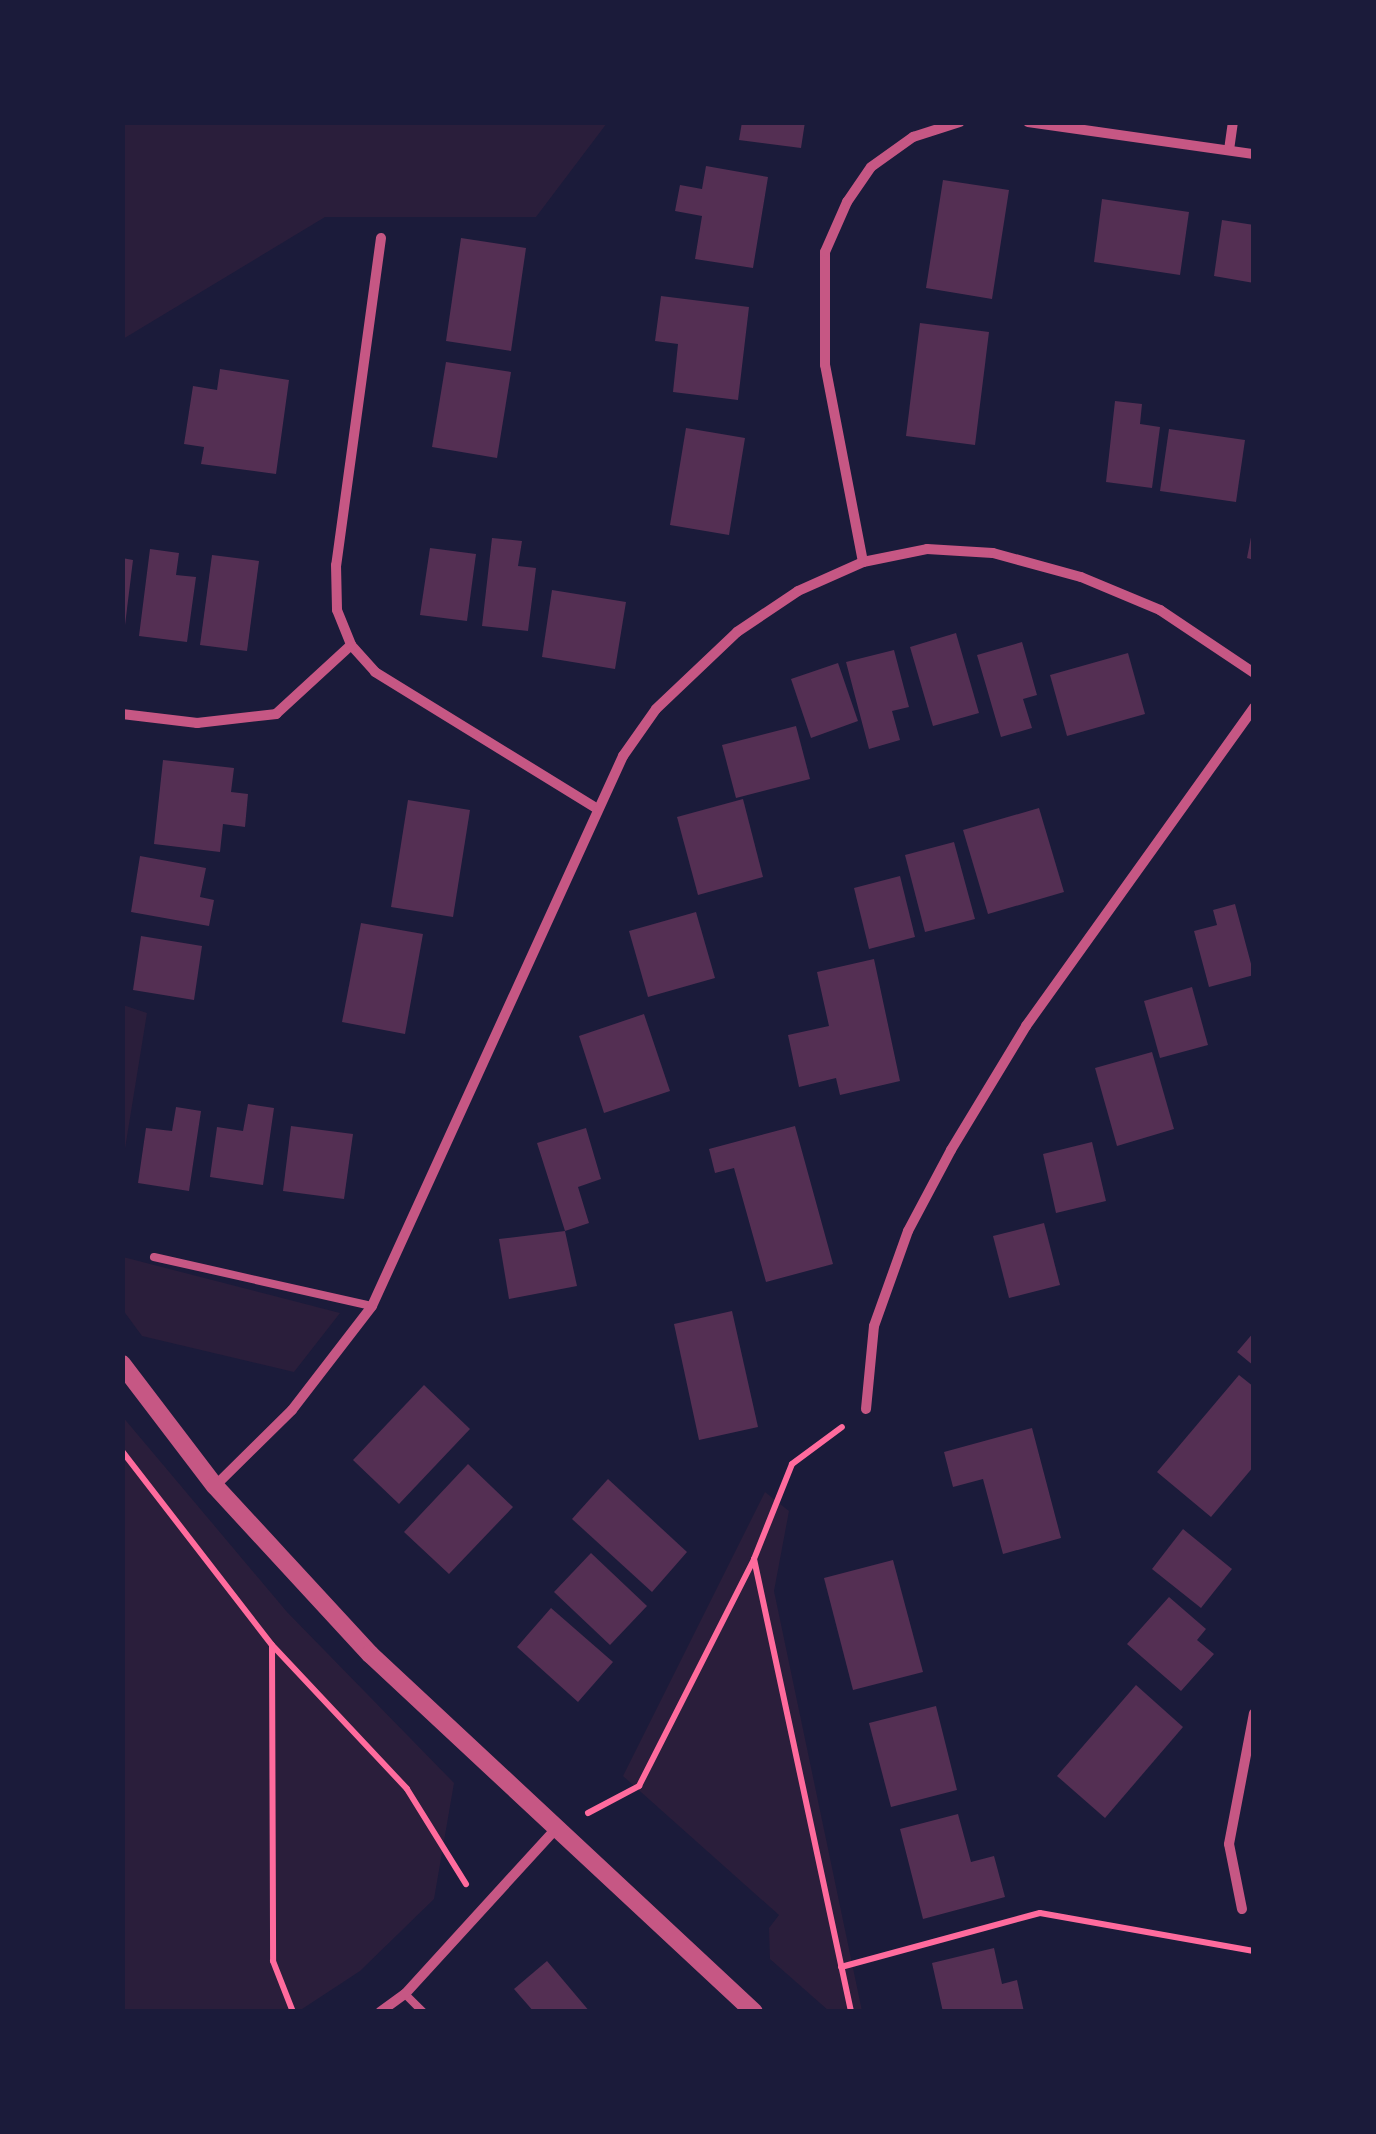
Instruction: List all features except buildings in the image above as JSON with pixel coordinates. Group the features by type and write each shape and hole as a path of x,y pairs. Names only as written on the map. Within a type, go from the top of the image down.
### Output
{"street":[{"path":"863,562 825,365 826,252 846,202 872,167 913,137 960,122"},
{"path":"1028,122 1254,154"},
{"path":"1229,150 1232,122"},
{"path":"382,238 336,564 337,610 351,645 375,672 421,704 596,808"},
{"path":"215,1486 292,1410 372,1306 596,808 623,756 692,672 798,591 863,562 927,548 994,553 1064,572 1160,610 1254,673"},
{"path":"122,714 196,723 276,714 351,645"},
{"path":"866,1409 874,1326 908,1230 951,1150 1026,1026 1254,707"},
{"path":"122,1364 215,1486 370,1654 754,2012"},
{"path":"1242,1909 1228,1844 1254,1713"},
{"path":"380,2012 405,1994 556,1830"}],"lane":[{"path":"154,1257 372,1306"},
{"path":"405,1994 423,2012"}],"path":[{"path":"556,1830 639,1786 754,1558 792,1464 866,1409"},
{"path":"122,1451 272,1645 407,1789 482,1910"},
{"path":"754,1558 850,2012"},
{"path":"272,1645 272,1961 292,2012"},
{"path":"841,1967 1040,1913 1254,1951"}],"shaded area":[{"path":"123,122 607,123 536,217 325,217 123,339"},
{"path":"122,1005 147,1013 123,1161"},
{"path":"122,1257 340,1313 294,1372 142,1336 123,1310"},
{"path":"122,1416 287,1612 454,1783 434,1899 360,1971 299,2011 123,2011"},
{"path":"765,1492 789,1511 774,1591 862,2011 829,2011 770,1959 769,1928 779,1915 623,1776"}]}
